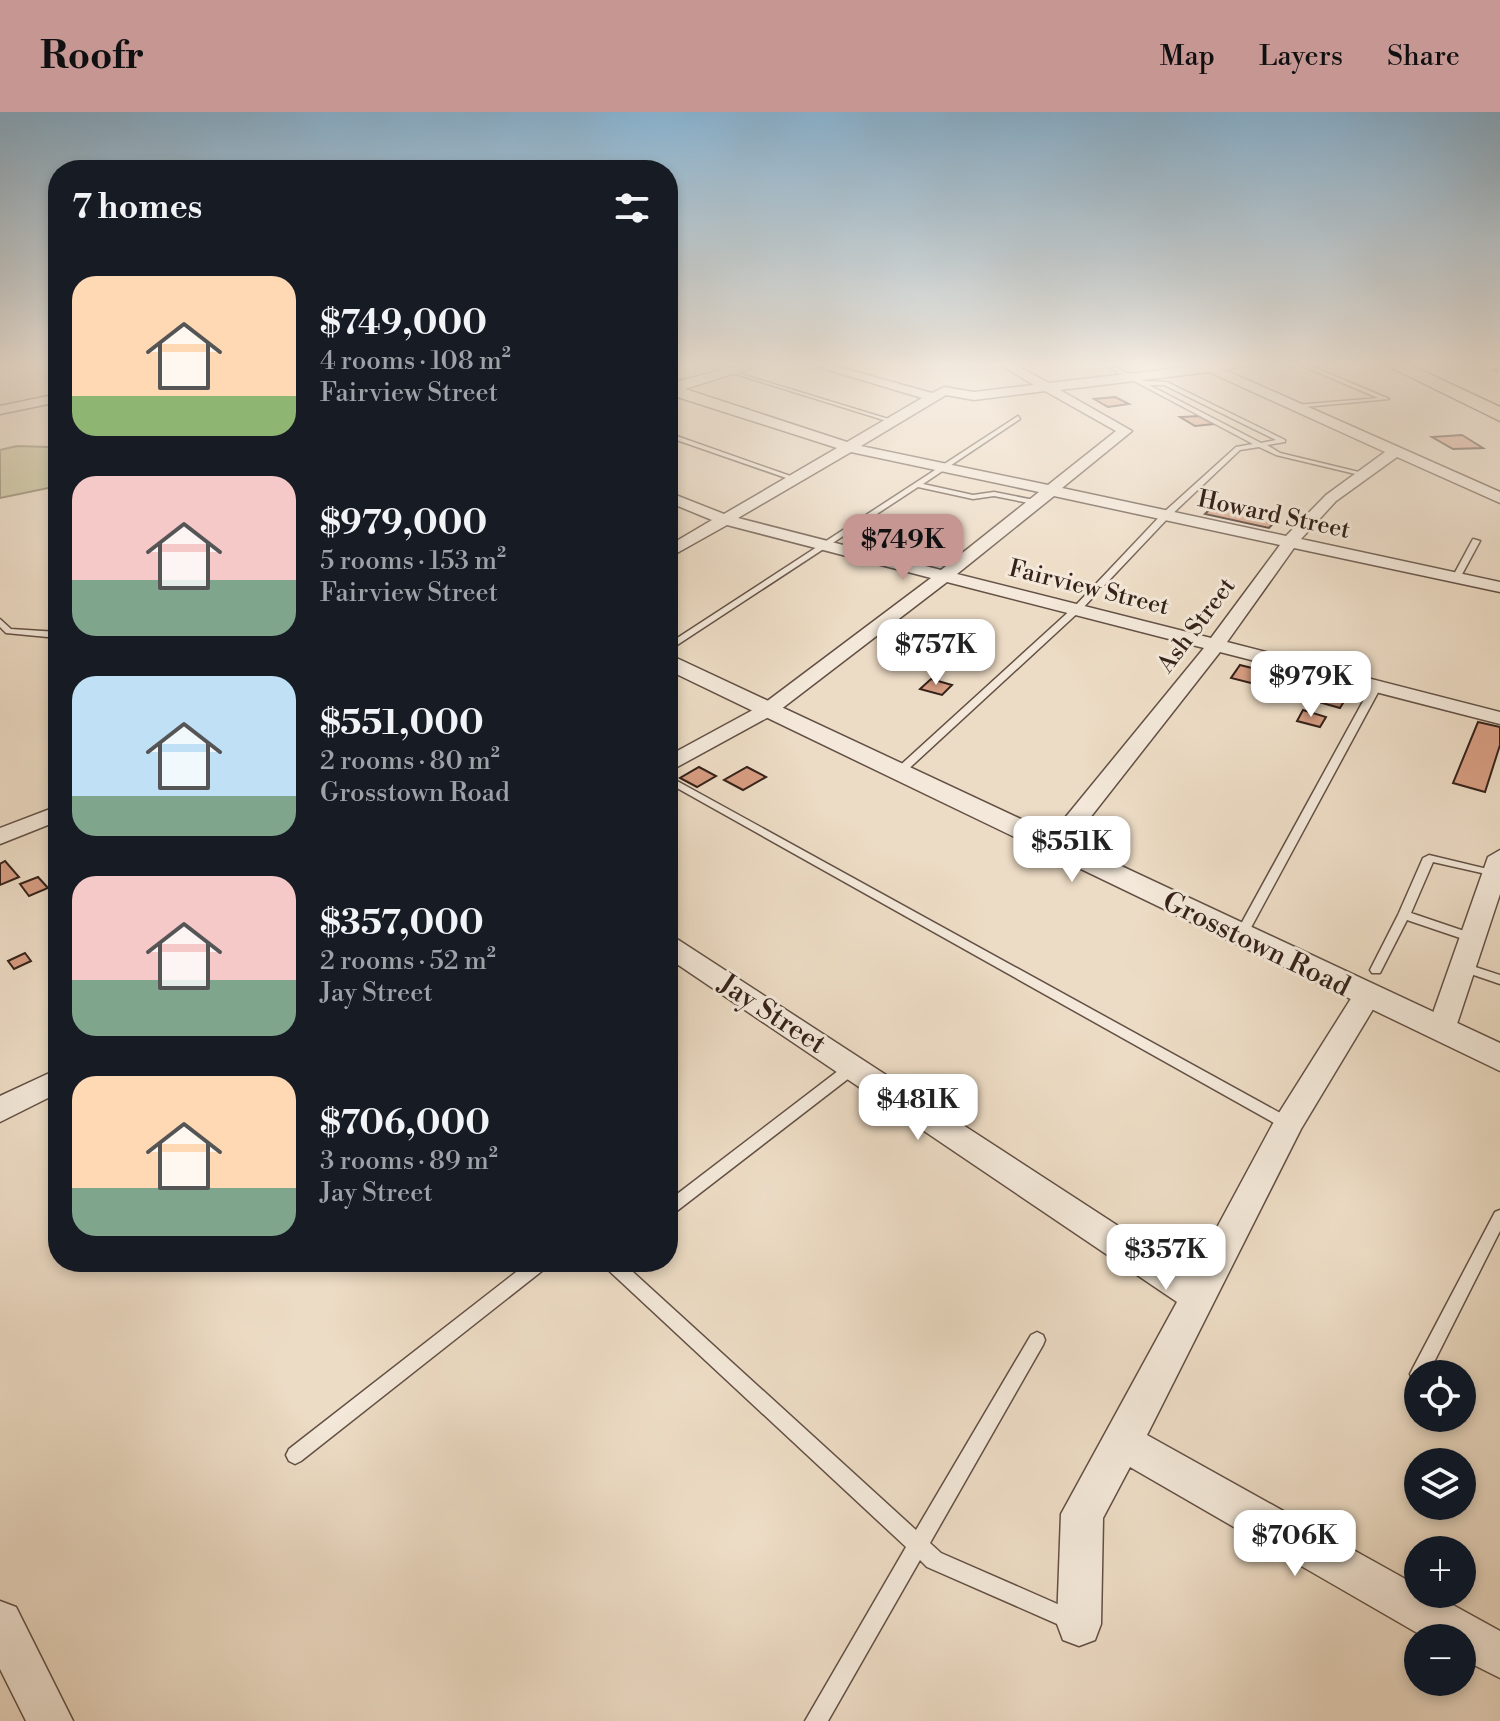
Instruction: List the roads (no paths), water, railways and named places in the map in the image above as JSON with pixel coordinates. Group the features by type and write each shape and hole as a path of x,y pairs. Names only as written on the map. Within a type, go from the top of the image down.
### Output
{"street":[{"name":"Howard Street","path":"820,438 944,468 1043,498 1166,515 1500,587"},
{"path":"678,547 863,438"},
{"path":"678,759 769,709 945,575 1116,438"},
{"path":"1364,438 1500,498"},
{"name":"Ash Street","path":"1055,846 1216,645 1290,542 1331,498 1394,452"},
{"name":"Fairview Street","path":"678,501 726,520 1500,718"},
{"name":"Grosstown Road","path":"678,666 1241,935 1372,983 1441,1030 1500,1058"},
{"path":"0,837 48,817"},
{"path":"1441,1030 1497,865"},
{"name":"Jay Street","path":"678,951 855,1066 1197,1296"},
{"path":"1079,1624 1082,1514 1123,1442 1288,1124 1372,983"},
{"path":"0,1110 48,1085"},
{"path":"1123,1442 1500,1656"},
{"path":"0,1623 50,1720"}],"lane":[{"path":"678,438 794,479"},
{"path":"678,642 988,438"},
{"path":"1248,438 1278,454 1364,474"},
{"path":"899,772 1078,608 1166,515 1238,448 1283,441 1277,438"},
{"path":"919,485 973,497 994,494 1043,498"},
{"path":"1456,578 1476,541"},
{"path":"0,622 9,631 48,634"},
{"path":"1241,935 1377,685"},
{"path":"678,785 1288,1124"},
{"path":"1372,983 1429,858 1497,865"},
{"path":"1404,915 1472,938"},
{"path":"1463,967 1500,980"},
{"path":"678,1202 855,1066"},
{"path":"1426,1360 1500,1216"},
{"path":"295,1455 528,1272"},
{"path":"622,1272 934,1560 1079,1624"},
{"path":"816,1721 920,1547 1037,1340"}]}
